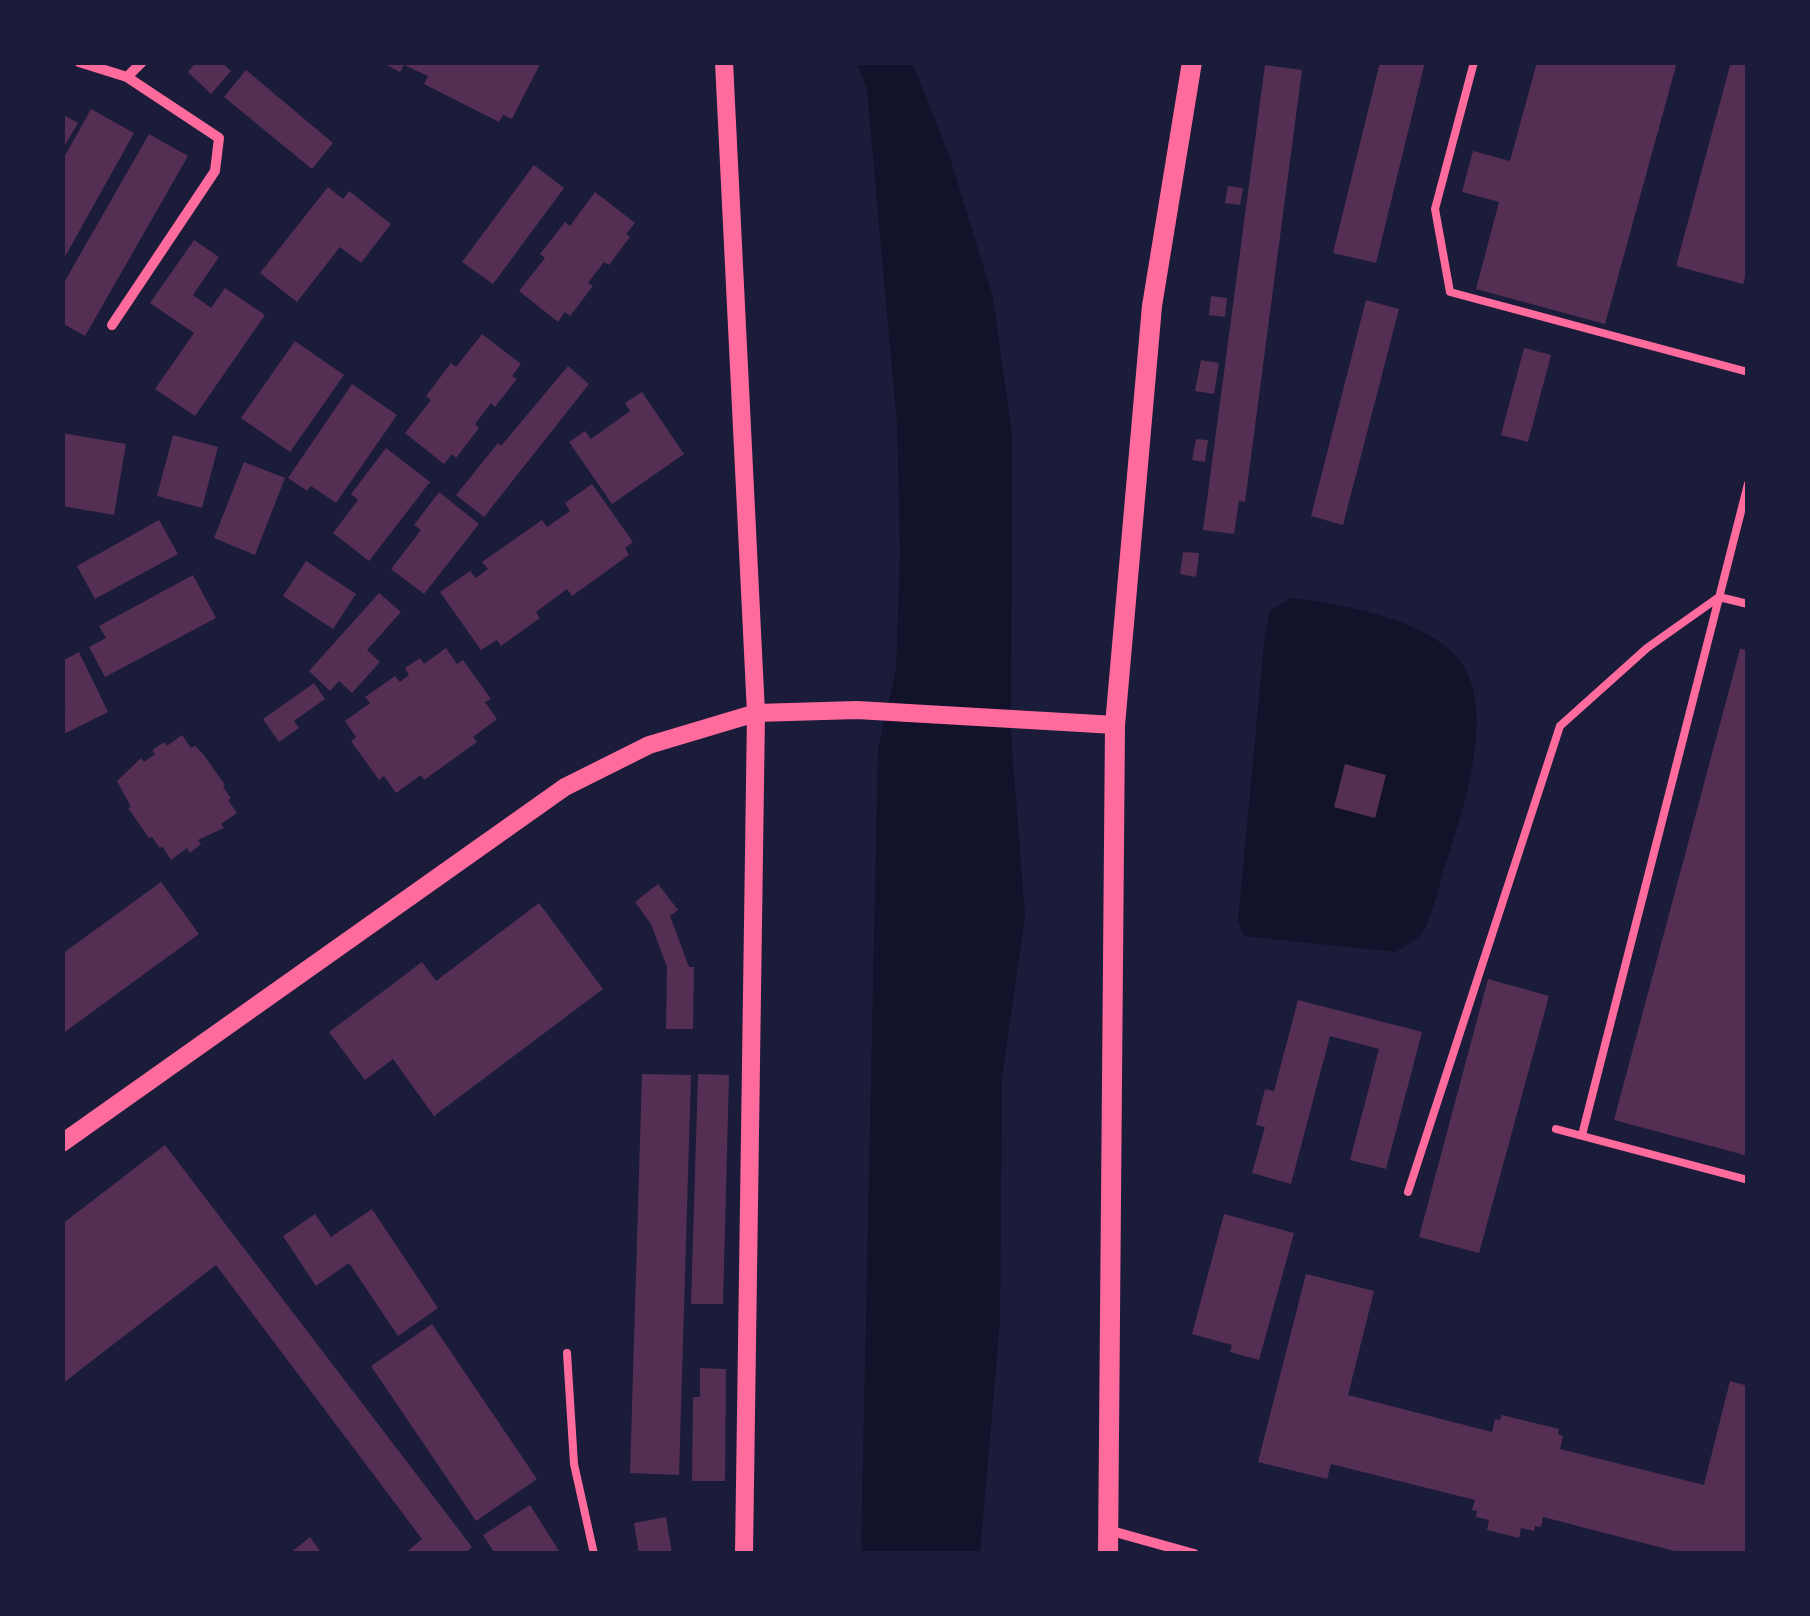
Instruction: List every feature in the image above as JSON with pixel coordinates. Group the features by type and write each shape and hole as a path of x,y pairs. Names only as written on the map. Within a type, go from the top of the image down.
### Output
{"main road":[{"path":"1108,1554 1115,725 1152,306 1187,65"}],"street":[{"path":"80,62 127,77 219,138 215,171 112,326"},
{"path":"127,77 142,62"},
{"path":"724,62 756,713 744,1554"},
{"path":"62,1143 566,788 649,745 756,713 858,710 1115,725"},
{"path":"1107,1530 1194,1554"}],"lane":[{"path":"1474,62 1435,208 1450,292 1748,372"},
{"path":"1582,1136 1748,484"},
{"path":"1408,1192 1560,726 1647,648 1718,597 1748,604"},
{"path":"1556,1129 1748,1180"},
{"path":"567,1353 574,1464 594,1554"}],"shaded area":[{"path":"857,63 913,63 950,158 993,298 1012,435 1011,734 1025,917 1002,1078 1000,1321 980,1553 861,1553 878,748 896,670 900,551 897,424 867,90"},
{"path":"1291,598 1358,609 1406,624 1446,646 1471,682 1476,735 1467,793 1425,928 1396,952 1243,936 1238,921 1265,634 1270,611"}],"building":[{"path":"196,62 221,62 231,71 211,94 188,72"},
{"path":"381,62 541,62 512,119 503,115 499,122 424,84 428,76 404,65 400,72"},
{"path":"1380,62 1425,62 1376,263 1333,253"},
{"path":"1537,62 1677,62 1605,324 1476,289 1499,202 1462,192 1473,151 1510,161"},
{"path":"1731,62 1748,62 1748,267 1743,284 1676,266"},
{"path":"1265,65 1302,70 1245,502 1239,501 1234,534 1203,530"},
{"path":"246,70 333,143 312,169 224,97"},
{"path":"91,109 134,133 62,262 62,161"},
{"path":"64,115 78,123 62,150 62,118"},
{"path":"149,134 188,156 85,336 62,323 62,286"},
{"path":"534,165 564,188 493,284 462,262"},
{"path":"1228,186 1243,188 1240,205 1225,203"},
{"path":"328,187 343,199 349,191 391,224 361,263 340,247 297,302 260,273"},
{"path":"595,192 635,223 626,234 630,237 609,265 604,262 588,283 593,286 570,316 565,312 558,322 519,291 545,258 540,254 565,222 570,226"},
{"path":"194,240 219,257 193,295 211,308 225,288 265,315 195,416 155,389 194,333 150,303"},
{"path":"1211,296 1227,298 1225,317 1209,315"},
{"path":"1366,300 1399,309 1343,525 1311,516"},
{"path":"482,334 521,364 512,376 517,379 495,407 491,403 475,424 479,428 456,458 452,454 444,464 405,433 431,400 426,396 451,363 456,367"},
{"path":"295,341 344,375 290,452 241,418"},
{"path":"1524,348 1551,355 1528,442 1501,435"},
{"path":"1201,360 1219,363 1214,394 1195,391"},
{"path":"568,366 589,384 484,517 456,495"},
{"path":"352,384 397,415 336,503 311,486 307,491 288,478"},
{"path":"642,392 684,454 612,504 569,442 585,431 591,439 630,411 625,403"},
{"path":"62,433 126,444 114,515 62,506"},
{"path":"173,435 218,447 202,508 157,496"},
{"path":"1196,439 1208,440 1205,462 1192,460"},
{"path":"386,448 430,482 369,561 333,533 358,500 351,494"},
{"path":"244,462 285,478 255,555 214,538"},
{"path":"592,484 633,542 625,548 629,555 572,596 567,589 536,612 540,618 501,646 497,640 481,650 440,592 470,571 476,578 488,569 482,562 542,520 547,527 570,511 565,503"},
{"path":"439,492 479,524 424,594 391,569 421,530 414,525"},
{"path":"159,520 178,554 95,599 77,566"},
{"path":"1183,552 1199,553 1196,577 1180,574"},
{"path":"306,561 356,594 333,629 283,596"},
{"path":"193,575 216,618 105,677 89,647 106,638 99,626"},
{"path":"379,593 401,612 367,650 380,662 352,693 339,681 330,691 309,671"},
{"path":"446,648 457,664 463,660 491,699 485,702 497,719 473,737 477,742 424,780 421,775 396,793 384,776 379,780 351,741 356,737 345,721 370,703 365,697 395,676 400,682 409,675 405,668 420,658 424,664"},
{"path":"1740,649 1748,650 1748,1156 1614,1120"},
{"path":"79,652 108,712 62,735 62,709 66,707 62,699 62,661"},
{"path":"314,683 325,699 294,721 299,728 279,742 263,719"},
{"path":"182,735 191,748 195,746 204,755 225,785 231,798 228,800 237,813 221,824 224,828 198,840 201,844 190,853 187,848 171,860 128,808 131,807 117,781 141,758 144,762 155,754 152,750 164,742 167,746"},
{"path":"1345,764 1386,775 1375,818 1334,807"},
{"path":"161,882 199,934 62,1034 62,954"},
{"path":"658,884 678,910 670,916 689,967 694,967 693,1029 666,1029 667,967 651,924 635,902"},
{"path":"539,903 603,989 434,1116 393,1059 365,1080 329,1032 422,962 436,981"},
{"path":"1488,979 1549,996 1479,1253 1419,1237"},
{"path":"1298,1000 1422,1032 1386,1169 1350,1160 1379,1049 1330,1036 1291,1184 1252,1173 1265,1127 1256,1125 1265,1089 1274,1091"},
{"path":"642,1074 691,1075 679,1475 630,1473"},
{"path":"698,1074 729,1075 723,1304 691,1304"},
{"path":"165,1145 472,1547 464,1554 404,1554 422,1539 216,1265 62,1384 62,1224"},
{"path":"372,1209 438,1308 398,1336 349,1263 316,1286 283,1236 315,1214 331,1237"},
{"path":"1224,1214 1294,1233 1259,1360 1230,1352 1232,1345 1192,1334"},
{"path":"1306,1274 1374,1291 1348,1395 1492,1432 1495,1419 1500,1420 1502,1415 1559,1429 1558,1434 1563,1436 1560,1449 1704,1485 1730,1381 1748,1386 1748,1554 1686,1554 1543,1517 1541,1527 1535,1526 1534,1531 1521,1528 1519,1538 1487,1530 1489,1520 1476,1517 1477,1511 1472,1510 1475,1500 1331,1464 1327,1479 1258,1462"},
{"path":"432,1324 537,1479 476,1521 371,1366"},
{"path":"700,1368 726,1369 725,1481 692,1481 693,1397 700,1397"},
{"path":"530,1505 561,1554 495,1554 483,1535"},
{"path":"666,1517 672,1554 639,1554 634,1523"},
{"path":"310,1537 322,1554 289,1554"}]}
